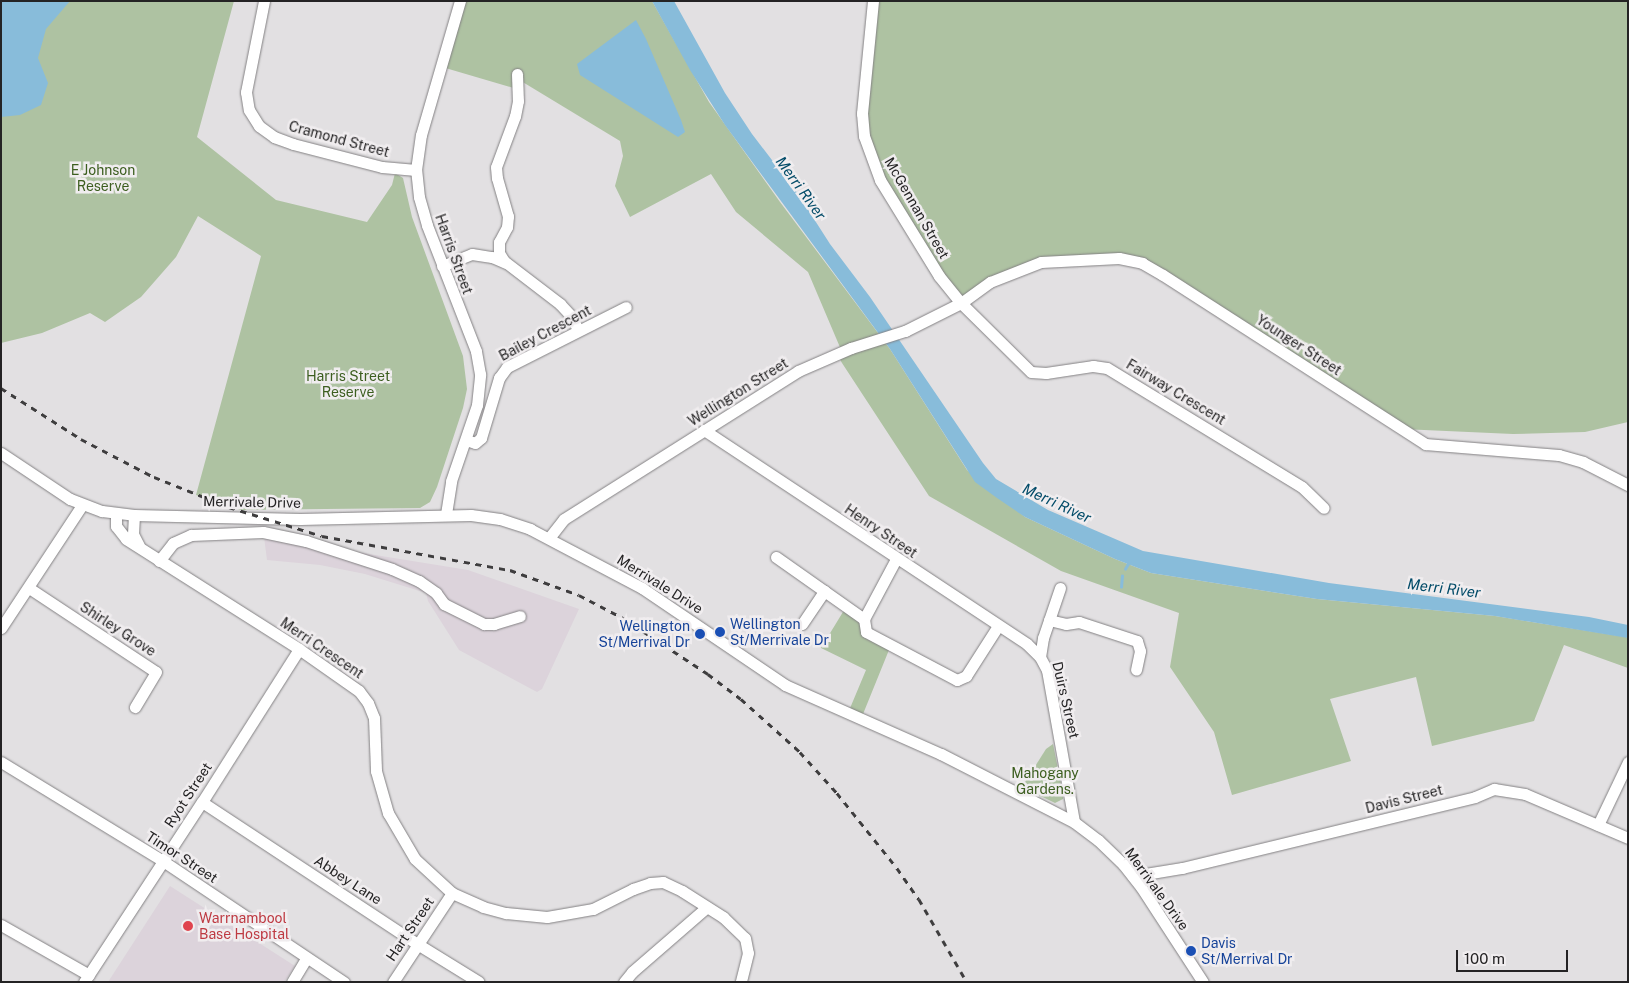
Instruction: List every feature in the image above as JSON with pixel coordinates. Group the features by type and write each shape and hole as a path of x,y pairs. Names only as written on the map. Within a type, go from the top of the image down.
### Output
{"street":[{"name":"Cramond Street","path":"264,1 246,92 249,110 259,126 274,137 293,144 382,167 416,170"},
{"name":"Harris Street","path":"446,514 451,481 466,440 479,393 478,363 422,210 416,170 421,135 460,1"},
{"name":"McGennan Street","path":"874,1 862,113 864,136 880,180 939,276 961,302"},
{"path":"442,266 465,256 488,250 501,238 507,227 508,216 497,178 496,167 515,116 518,101 517,74"},
{"path":"501,238 499,253 510,265 560,304 571,316 578,330"},
{"path":"465,256 486,256 510,265"},
{"name":"Younger Street","path":"961,302 990,282 1041,262 1119,258 1142,264 1425,444 1559,456 1583,462 1628,484"},
{"name":"Wellington Street","path":"548,538 564,519 798,371 851,348 905,331 961,302"},
{"name":"Fairway Crescent","path":"961,302 1031,372 1046,373 1092,366 1107,368 1302,486 1324,508"},
{"name":"Bailey Crescent","path":"466,440 475,443 481,438 499,378 504,369 626,307"},
{"name":"Henry Street","path":"704,430 1027,644 1040,657"},
{"name":"Merrivale Drive","path":"1,453 82,504 116,513 321,519 446,514 500,520 548,538 642,588 785,685 941,754 1074,822 1107,847 1141,887 1203,982"},
{"path":"1,628 29,588 82,504"},
{"name":"Merri Crescent","path":"116,513 114,522 120,534 159,561 298,649 359,691 368,703 374,718 376,771 388,813 415,859 452,894 506,914 548,917 593,909 633,889 650,883 664,882 682,890 723,917 745,938 748,952 741,982"},
{"path":"134,515 134,539 142,549"},
{"path":"159,561 173,543 191,534 264,532 306,541 392,569 419,581 436,593 444,604 484,624 494,624 520,616"},
{"path":"776,557 864,620"},
{"path":"896,559 864,620 866,632 957,680 966,676 998,626"},
{"name":"Shirley Grove","path":"29,588 156,672 135,707"},
{"name":"Duirs Street","path":"1060,588 1049,620 1040,657 1047,670 1074,822"},
{"path":"802,624 824,591"},
{"path":"1049,620 1066,624 1079,622 1137,641 1140,651 1136,670"},
{"name":"Ryot Street","path":"86,978 202,802 298,649"},
{"name":"Timor Street","path":"1,762 163,861 306,959 344,982"},
{"path":"1598,825 1628,762"},
{"name":"Davis Street","path":"1132,876 1182,868 1475,797 1494,789 1525,794 1628,838"},
{"name":"Abbey Lane","path":"202,802 418,945 479,982"},
{"name":"Davis Street","path":"1141,887 1150,880 1182,868"},
{"name":"Hart Street","path":"393,982 452,894"},
{"path":"624,982 632,972 707,907"},
{"path":"1,925 86,978"},
{"path":"292,982 306,959"}],"shaded area":[{"path":"264,537 468,570 579,609 542,689 537,692 459,650 428,601 426,593 365,574 320,565 267,560"},
{"name":"Warrnambool Base Hospital","path":"170,886 295,966 284,982 108,982"}],"green space":[{"path":"1,1 234,1 197,137 276,200 367,222 392,185 395,173 403,178 412,217 463,356 467,389 463,408 437,487 430,502 420,508 240,510 196,495 261,256 198,216 176,257 141,297 105,322 90,313 42,333 1,343"},
{"path":"461,1 652,1 709,102 780,202 890,349 967,470 1025,517 1115,559 1151,573 1317,599 1495,616 1626,637 1628,638 1628,668 1564,645 1534,721 1432,746 1416,677 1330,699 1351,761 1232,795 1214,732 1170,667 1179,613 1061,571 929,496 837,354 842,352 808,272 736,212 711,174 630,217 615,186 623,156 620,141 521,81 517,89 442,67"},
{"path":"873,1 1628,1 1628,422 1585,432 1513,434 1402,429 1142,263 1041,262 961,303 880,180 862,113"},
{"path":"846,607 864,619 866,632 891,645 861,719 848,713 866,670 821,648"},
{"name":"Mahogany Gardens.","path":"1053,744 1063,794 1063,799 1055,803 1022,787 1046,749"}],"water":[{"path":"1,1 70,1 46,29 38,58 48,83 41,105 20,115 1,117"},
{"path":"652,1 674,1 725,93 752,134 798,194 830,244 870,297 983,463 996,479 1048,510 1143,551 1329,583 1589,617 1628,625 1628,638 1495,616 1317,599 1151,573 1115,559 1025,517 975,482 890,349 725,125 690,70"},
{"path":"636,20 681,120 685,132 678,137 580,75 577,64"}],"waterway":[{"path":"1125,569 1129,562"},
{"path":"1121,587 1122,576"}],"railway":[{"path":"1,388 81,439 154,477 229,507 322,536 510,570 579,595 623,618 708,674 741,699 800,752 837,793 897,868 919,899 967,982"}],"place":[{"name":"Wellington St/Merrivale Dr","path":"720,632"},
{"name":"Wellington St/Merrival Dr","path":"700,634"},
{"name":"Warrnambool Base Hospital","path":"188,926"},
{"name":"Davis St/Merrival Dr","path":"1191,951"}],"park label":[{"name":"E Johnson Reserve","path":"103,178"},
{"name":"Harris Street Reserve","path":"348,384"}],"water label":[{"name":"Merri River","path":"801,188"},
{"name":"Merri River","path":"1057,503"},
{"name":"Merri River","path":"1444,588"}]}
